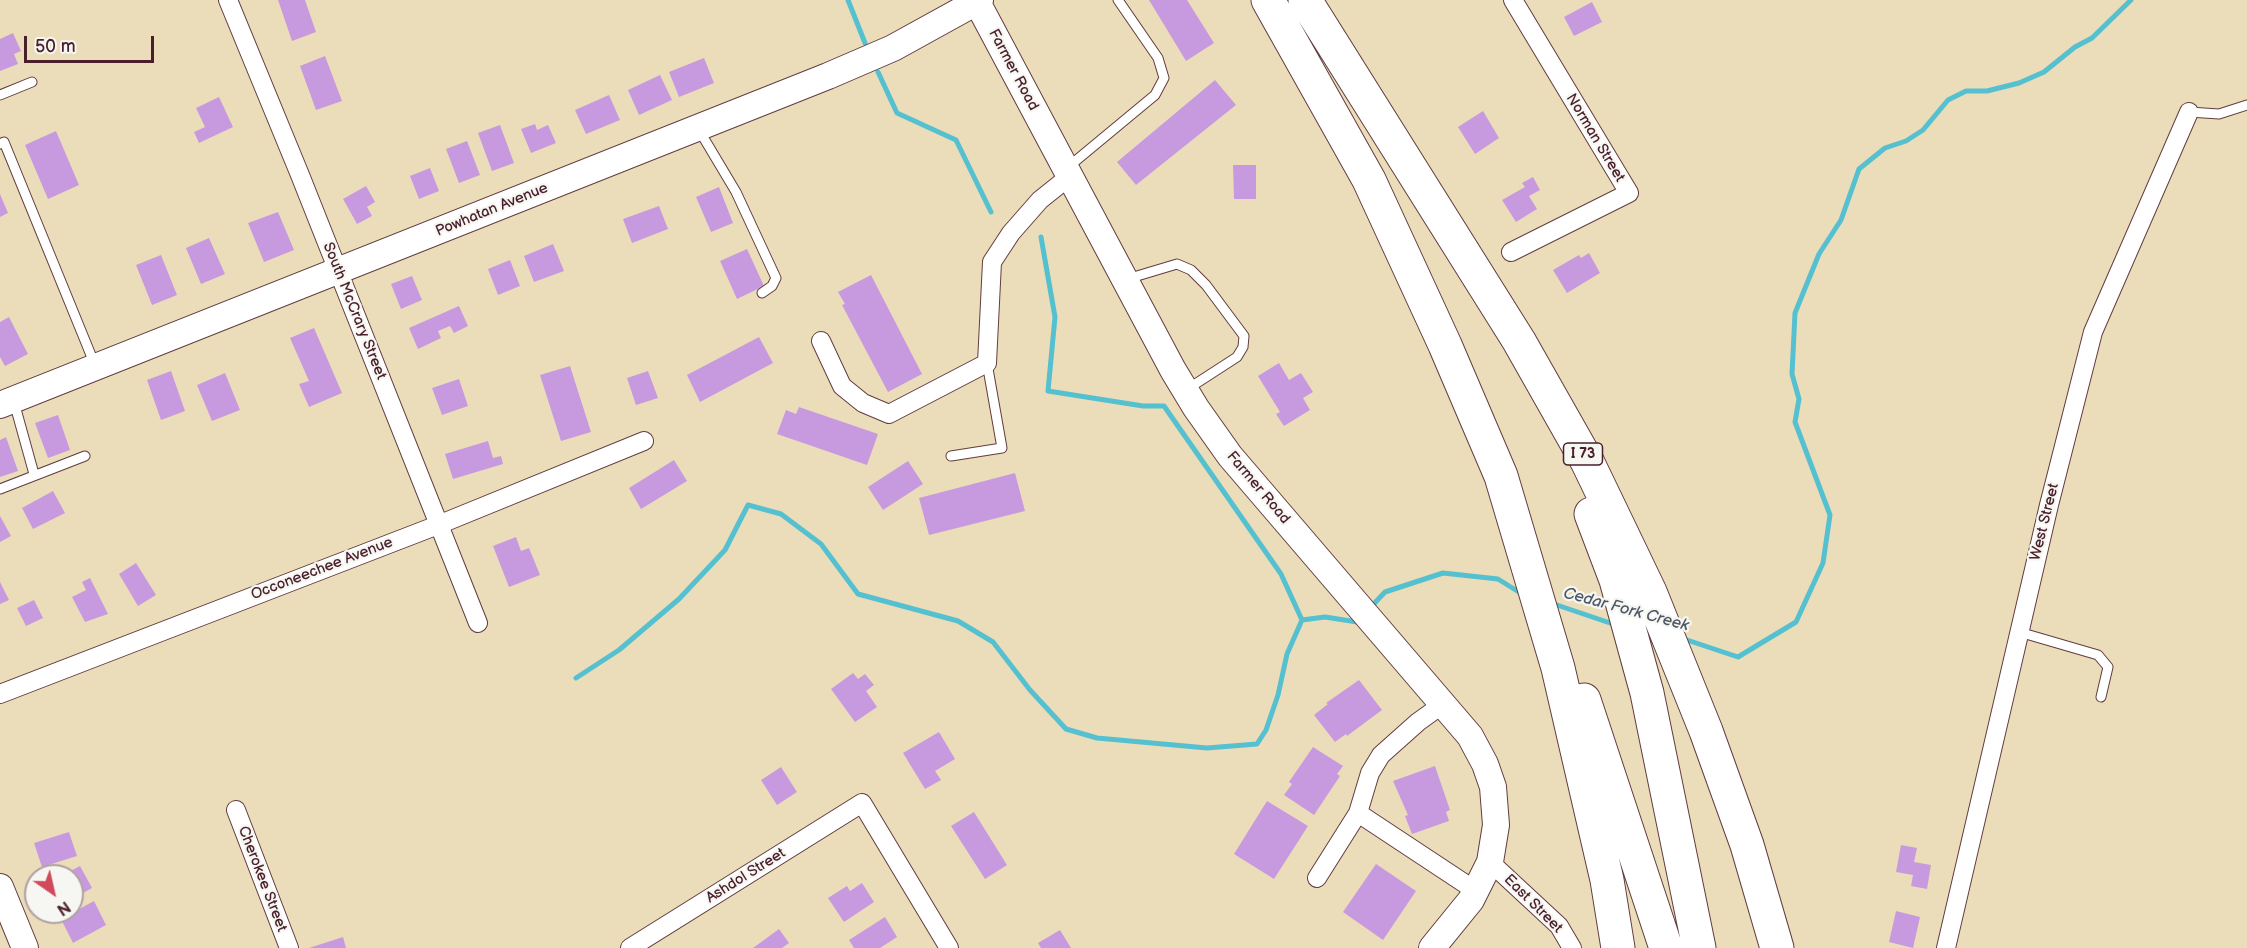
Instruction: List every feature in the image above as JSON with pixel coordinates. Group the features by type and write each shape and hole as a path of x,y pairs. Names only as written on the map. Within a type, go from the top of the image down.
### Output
{"highway":[{"path":"1268,0 1369,180 1446,345 1501,476 1596,732 1666,948"},
{"name":"I 73","path":"1305,0 1519,341 1587,461 1650,592 1706,731 1747,845 1777,948"},
{"path":"1519,341 1616,580 1647,693 1700,948"},
{"path":"1501,476 1558,668 1607,879 1618,948"}],"street":[{"name":"South McCrary Street","path":"228,0 477,623"},
{"name":"Norman Street","path":"1511,252 1629,193 1513,0"},
{"name":"Powhatan Avenue","path":"7,402 338,272 893,48 978,1"},
{"name":"Farmer Road","path":"978,1 1185,390 1230,456 1357,601 1470,736 1493,787 1496,825 1490,862 1476,891 1432,948"},
{"name":"West Street","path":"1946,948 2019,632 2093,332 2189,112"},
{"path":"821,341 842,386 863,403 889,414 987,363 992,262 1011,233 1068,173"},
{"name":"Occoneechee Avenue","path":"0,694 438,525 644,441"},
{"path":"1317,878 1358,813 1370,773 1381,755 1418,722 1443,704"},
{"name":"Ashdol Street","path":"630,948 862,803 949,948"},
{"name":"Cherokee Street","path":"236,810 289,948"},
{"path":"1358,813 1476,891"},
{"name":"East Street","path":"1490,862 1558,926 1572,948"},
{"path":"0,887 25,948"}],"lane":[{"path":"1068,173 1155,95 1164,78 1158,58 1118,0"},
{"path":"0,95 32,82"},
{"path":"2189,112 2219,114 2247,105"},
{"path":"698,128 736,192 776,278 772,286 762,293"},
{"path":"0,144 4,142 96,367"},
{"path":"1125,280 1177,264 1191,270 1206,285 1244,336 1243,347 1237,357 1185,390"},
{"path":"951,456 1002,448 987,363"},
{"path":"7,402 34,474"},
{"path":"0,489 85,456"},
{"path":"2019,632 2098,655 2108,667 2101,698"}],"building":[{"path":"278,0 305,0 316,32 292,41"},
{"path":"1149,0 1187,0 1214,43 1186,61"},
{"path":"1592,2 1602,22 1574,36 1564,17"},
{"path":"13,33 21,51 14,54 18,64 0,71 0,39"},
{"path":"325,56 342,101 316,110 300,66"},
{"path":"704,58 714,83 679,97 669,72"},
{"path":"660,75 672,100 639,115 628,90"},
{"path":"1215,80 1236,105 1136,185 1117,162"},
{"path":"609,95 620,120 586,134 575,110"},
{"path":"219,97 233,127 199,143 194,132 205,127 196,108"},
{"path":"1483,111 1499,138 1475,154 1458,127"},
{"path":"535,124 537,130 548,125 556,143 531,153 521,129"},
{"path":"500,125 514,163 492,171 478,133"},
{"path":"56,131 79,185 48,199 25,145"},
{"path":"467,141 480,175 459,183 446,149"},
{"path":"1233,165 1256,165 1256,199 1234,199"},
{"path":"430,168 439,191 419,199 410,176"},
{"path":"1533,177 1540,190 1529,196 1537,209 1516,222 1502,200 1525,187 1522,183"},
{"path":"366,186 375,202 367,207 372,216 357,224 343,199"},
{"path":"719,187 733,223 711,232 696,197"},
{"path":"0,194 8,213 0,217"},
{"path":"659,206 668,229 632,243 623,219"},
{"path":"278,212 294,250 264,262 248,223"},
{"path":"209,238 225,274 201,284 186,248"},
{"path":"553,244 564,271 534,282 524,256"},
{"path":"747,249 764,286 737,299 720,261"},
{"path":"1589,253 1600,273 1567,293 1553,270 1579,255 1581,258"},
{"path":"161,255 177,295 152,305 136,265"},
{"path":"510,260 520,286 498,295 488,269"},
{"path":"871,275 922,374 888,392 842,305 845,304 838,292"},
{"path":"412,276 422,300 401,309 391,284"},
{"path":"459,306 468,326 454,333 450,326 438,331 441,338 418,349 409,328"},
{"path":"9,317 28,354 5,366 0,357 0,322"},
{"path":"314,328 342,393 309,407 299,384 309,381 290,338"},
{"path":"759,337 773,363 700,402 687,375"},
{"path":"1279,363 1289,380 1301,373 1313,392 1303,398 1310,410 1284,426 1276,414 1280,412 1258,376"},
{"path":"570,366 591,432 561,441 540,375"},
{"path":"171,371 185,411 161,420 147,380"},
{"path":"648,371 658,398 636,405 627,378"},
{"path":"225,373 240,410 212,421 197,385"},
{"path":"459,379 468,406 442,415 432,388"},
{"path":"799,407 878,434 867,465 777,434 786,410 796,414"},
{"path":"58,415 70,450 48,458 35,423"},
{"path":"6,437 18,471 0,477 0,440"},
{"path":"488,441 493,458 501,456 503,464 453,479 445,454"},
{"path":"674,460 687,481 641,509 629,488"},
{"path":"908,461 923,484 883,510 868,487"},
{"path":"1015,473 1025,511 929,535 919,498"},
{"path":"53,491 65,513 33,529 22,508"},
{"path":"0,516 11,536 0,542"},
{"path":"516,537 521,551 529,548 540,575 509,587 493,546"},
{"path":"136,563 156,595 138,606 119,574"},
{"path":"90,578 108,614 85,622 72,597 86,590 82,582"},
{"path":"0,582 9,600 0,604"},
{"path":"34,600 43,618 26,626 17,608"},
{"path":"853,673 858,679 865,674 874,685 866,691 877,707 855,722 831,689"},
{"path":"1359,680 1382,710 1335,742 1314,715 1328,704 1326,703"},
{"path":"939,732 955,759 935,771 941,780 925,789 903,753"},
{"path":"1313,747 1343,766 1337,774 1340,776 1314,815 1284,795 1292,784 1289,782"},
{"path":"1435,766 1450,810 1446,812 1449,821 1412,834 1405,816 1408,815 1393,781"},
{"path":"781,767 797,792 777,805 761,780"},
{"path":"1267,801 1308,826 1274,879 1234,854"},
{"path":"974,812 1007,865 985,879 951,826"},
{"path":"69,832 77,856 52,864 41,864 34,843"},
{"path":"1901,845 1917,848 1914,862 1931,865 1927,889 1911,886 1913,875 1896,872"},
{"path":"1376,864 1416,891 1383,940 1343,912"},
{"path":"84,873 92,888 84,892"},
{"path":"862,883 874,902 844,922 828,898 847,886 850,891"},
{"path":"94,901 106,925 73,943 64,924 84,924 84,906"},
{"path":"1896,911 1920,917 1913,948 1889,942"},
{"path":"885,917 897,937 880,948 854,948 849,940"},
{"path":"779,929 789,943 782,948 753,948"},
{"path":"1060,930 1071,948 1041,948 1038,943"},
{"path":"343,937 346,948 309,948"}],"waterway":[{"path":"848,0 865,43"},
{"name":"Cedar Fork Creek","path":"1681,638 1738,657 1796,622 1823,563 1830,515 1795,422 1799,399 1792,374 1795,313 1819,254 1841,220 1859,169 1885,148 1906,141 1923,130 1948,100 1966,91 1987,91 2019,83 2044,72 2075,47 2092,38 2131,0"},
{"path":"878,72 897,113 956,140 991,212"},
{"path":"1041,237 1055,317 1048,391 1143,406 1164,406 1281,574 1302,620"},
{"name":"Cedar Fork Creek","path":"576,678 619,650 679,599 725,550 748,505 781,514 821,544 858,594 958,621 993,642 1030,690 1066,729 1097,738 1207,748 1257,744 1266,730 1278,695 1287,654 1302,620 1325,617 1357,622 1359,619"},
{"name":"Cedar Fork Creek","path":"1370,608 1385,592 1443,573 1498,579 1522,594"},
{"name":"Cedar Fork Creek","path":"1551,603 1616,625"}]}
